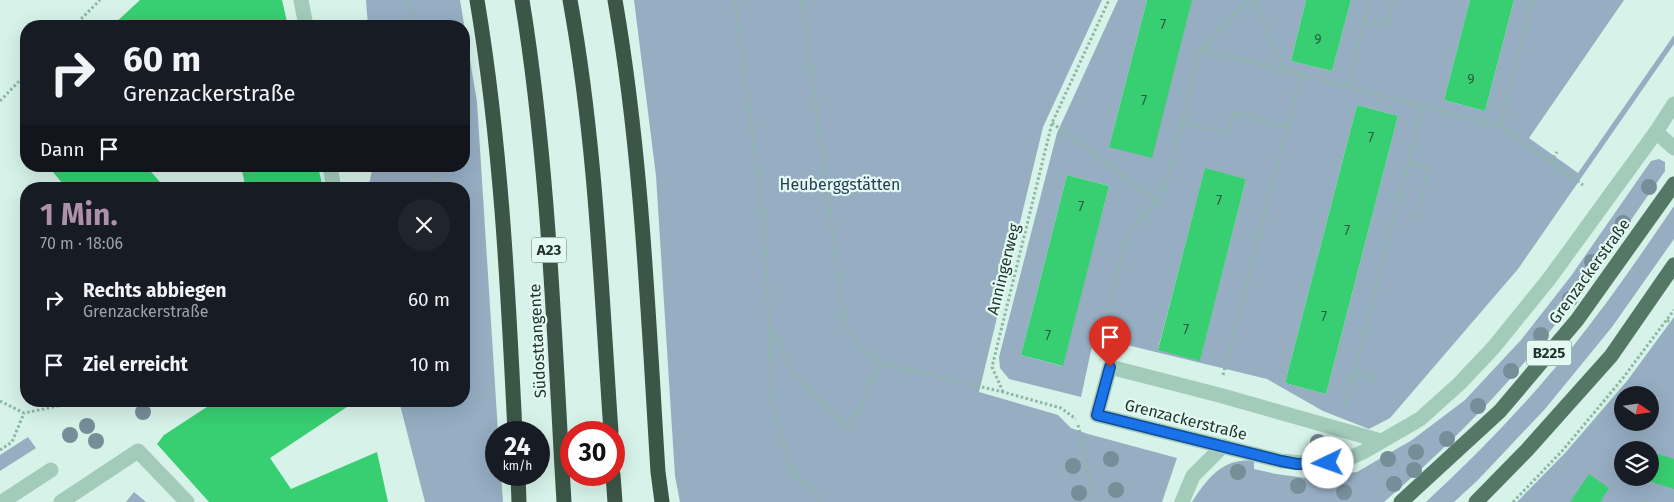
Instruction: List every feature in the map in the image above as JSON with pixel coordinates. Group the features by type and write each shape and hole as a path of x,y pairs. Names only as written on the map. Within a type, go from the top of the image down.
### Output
{"highway":[{"path":"477,0 499,169 515,421"},
{"name":"Südosttangente","path":"522,0 537,107 546,210 564,502"},
{"path":"570,0 586,106 596,210 610,421"},
{"path":"615,0 624,48 642,227 658,472 662,502"},
{"path":"518,486 519,502"},
{"path":"614,486 615,502"}],"main road":[{"name":"Grenzackerstraße","path":"1401,502 1500,411 1577,320 1674,184"},
{"name":"B225","path":"1476,502 1527,450 1611,356 1674,265"}],"street":[{"path":"301,0 305,20"},
{"name":"Grenzackerstraße","path":"1381,441 1219,394 1110,367 1097,415 1281,461 1314,464 1343,461 1363,452 1420,419 1459,384 1494,347 1549,279 1656,132 1674,104"},
{"path":"1656,132 1674,148"},
{"path":"1182,502 1193,476 1224,446"},
{"path":"61,502 138,451 187,502"},
{"path":"2,502 51,470"}],"path":[{"path":"80,20 100,0"},
{"path":"408,0 412,20"},
{"path":"734,0 764,221 773,406 793,472 823,502"},
{"path":"802,0 845,324 860,349 881,364 1003,392 1061,408 1076,418 1095,502"},
{"name":"Anningerweg","path":"1003,392 992,367 1052,123 1109,0"},
{"path":"1110,367 1101,337 1127,235 1164,193 1201,49 1251,0 1286,70"},
{"path":"1348,87 1369,0"},
{"path":"1364,20 1387,25 1393,0"},
{"path":"1500,126 1533,0"},
{"path":"1201,49 1500,126 1583,185"},
{"path":"1223,377 1301,74"},
{"path":"0,101 20,80"},
{"path":"1346,408 1423,106"},
{"path":"1182,122 1228,132 1234,113 1287,128"},
{"path":"1052,123 1158,202"},
{"path":"1551,162 1557,152"},
{"path":"1409,163 1430,168 1416,221"},
{"path":"1513,502 1563,450 1623,378 1674,310"},
{"path":"1666,320 1674,325"},
{"path":"769,324 796,376 850,429 881,364"},
{"path":"1354,374 1378,380"},
{"path":"0,401 24,413 53,407"},
{"path":"0,450 12,442 24,413"}],"green space":[{"path":"366,0 460,0 463,20 368,20"},
{"name":"Heuberggstätten","path":"634,0 1102,0 1043,127 979,392 1058,415 1071,428 1088,434 1177,458 1162,502 680,502 675,476 656,176"},
{"path":"1118,0 1147,0 1109,147 1182,0 1306,0 1291,61 1332,71 1351,0 1470,0 1444,100 1485,111 1514,0 1624,0 1529,138 1578,173 1674,35 1674,44 1518,269 1390,418 1369,429 1323,411 1267,379 1094,337 1081,397 1009,379 1000,368 999,357 1057,133","holes":["1357,105 1398,116 1326,394 1285,383","1205,169 1246,179 1200,360 1158,349","1067,175 1109,186 1062,366 1021,355"]},
{"path":"470,60 477,102 497,421 485,421 485,486 502,486 503,502 425,502 401,407 470,407 470,182 370,182 372,172 470,172"},
{"path":"1659,159 1665,162 1665,171 1601,263 1551,330 1480,411 1443,449 1384,502 1192,502 1217,471 1233,462 1254,461 1254,469 1306,478 1357,472 1412,440 1465,400 1521,340 1571,276 1651,161"},
{"path":"1674,206 1674,239 1612,327 1545,409 1477,481 1454,502 1426,502 1503,426 1557,366 1613,294"},
{"path":"1674,317 1674,502 1517,502 1565,453 1614,396 1614,431 1659,431 1659,386 1623,386"},
{"path":"28,437 36,448 0,471 0,455"},
{"path":"134,492 146,502 126,502"}],"building":[{"path":"140,0 282,0 287,20 118,20"},
{"path":"1147,0 1192,0 1152,158 1109,147"},
{"path":"1306,0 1351,0 1332,71 1291,61"},
{"path":"1470,0 1514,0 1485,111 1444,100"},
{"path":"1357,105 1398,116 1326,394 1285,383"},
{"path":"1205,168 1246,179 1200,361 1158,350"},
{"path":"53,172 151,172 160,182 61,182"},
{"path":"242,172 319,172 321,182 244,182"},
{"path":"1067,175 1109,186 1063,366 1021,355"},
{"path":"207,407 347,407 270,458 291,489 377,452 388,502 209,502 157,444 164,435"},
{"path":"1659,455 1674,459 1674,489 1659,484"},
{"path":"1589,474 1609,488 1600,502 1570,502"}],"route":[{"path":"1110,367 1097,415 1281,461 1297,464 1328,463"}]}
